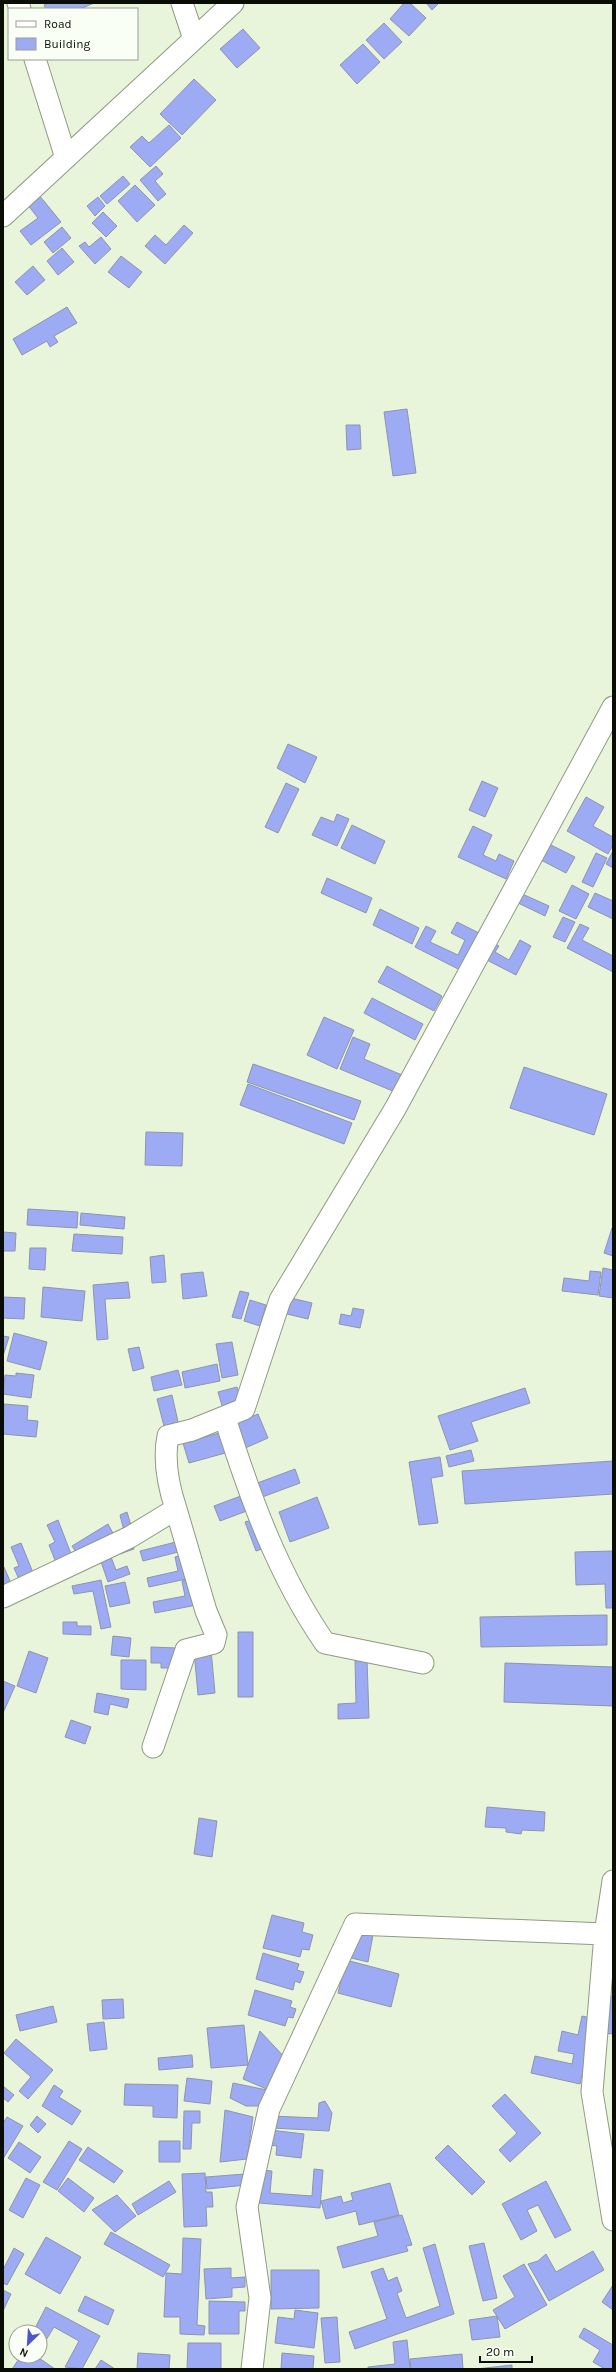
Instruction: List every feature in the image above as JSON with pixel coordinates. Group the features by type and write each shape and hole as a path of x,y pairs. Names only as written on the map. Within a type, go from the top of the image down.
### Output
{"street":[{"path":"182,3 194,39"},
{"path":"5,207 66,158 233,3"},
{"path":"35,60 66,158"},
{"path":"153,1747 186,1650 214,1643 216,1635 206,1611 171,1494 165,1454 168,1436 192,1430 225,1418 244,1409 280,1300 395,1109 613,707"},
{"path":"225,1418 255,1511 304,1611 325,1643 423,1663"},
{"path":"3,1597 130,1537 176,1509"},
{"path":"613,1881 605,1934 592,2092 613,2220"},
{"path":"252,2369 260,2298 247,2206 261,2138 269,2110 355,1924 605,1934"}],"building":[{"path":"49,3 94,3 82,8 46,8 44,5"},
{"path":"404,3 410,3 426,18 409,36 390,19"},
{"path":"426,3 439,3 432,10"},
{"path":"384,23 402,42 384,59 366,40"},
{"path":"243,29 260,48 237,68 220,49"},
{"path":"363,44 380,62 357,84 340,65"},
{"path":"194,79 216,100 182,135 160,114"},
{"path":"169,125 181,138 150,167 130,147 142,136 149,143"},
{"path":"156,166 163,174 155,181 166,194 158,201 140,180"},
{"path":"123,176 130,184 107,204 100,196"},
{"path":"135,185 155,205 137,222 118,201"},
{"path":"39,195 61,222 31,245 20,231 38,218 27,204"},
{"path":"98,197 105,206 95,216 87,206"},
{"path":"103,212 117,226 106,237 92,223"},
{"path":"184,225 193,233 165,264 145,246 155,235 166,245"},
{"path":"62,227 71,238 53,253 44,242"},
{"path":"101,237 111,249 95,264 79,246 85,242 89,247"},
{"path":"62,248 74,262 58,275 47,261"},
{"path":"121,256 142,272 129,288 108,272"},
{"path":"33,266 45,280 27,295 15,282"},
{"path":"67,307 77,323 54,336 58,342 50,347 47,341 22,355 13,339"},
{"path":"407,409 416,473 393,476 384,412"},
{"path":"346,425 360,425 361,449 347,450"},
{"path":"288,744 317,757 305,783 277,768"},
{"path":"482,781 498,788 485,817 469,810"},
{"path":"286,783 299,789 278,833 265,827"},
{"path":"586,797 604,807 593,826 613,837 613,845 608,854 567,831"},
{"path":"337,814 349,819 337,846 312,835 321,817 334,822"},
{"path":"352,825 385,841 375,864 341,848"},
{"path":"473,826 492,835 483,855 496,861 499,854 514,861 506,879 458,857"},
{"path":"547,843 575,857 566,873 539,859"},
{"path":"613,851 613,868 606,864"},
{"path":"596,853 607,858 593,887 582,882"},
{"path":"327,878 372,898 366,913 321,893"},
{"path":"572,885 589,894 576,919 559,911"},
{"path":"520,893 549,906 545,916 516,902"},
{"path":"595,893 613,901 613,919 588,907"},
{"path":"380,909 419,928 412,944 373,925"},
{"path":"563,917 575,922 565,942 553,937"},
{"path":"457,922 479,933 460,970 415,947 426,926 436,931 430,942 458,955 465,940 451,933"},
{"path":"580,924 589,928 582,940 613,956 613,972 567,948"},
{"path":"487,940 499,946 495,952 509,960 520,940 531,946 516,975 479,956"},
{"path":"387,966 442,996 434,1011 378,982"},
{"path":"372,998 423,1024 415,1040 364,1013"},
{"path":"324,1017 354,1030 337,1069 307,1055"},
{"path":"353,1037 370,1044 364,1059 402,1075 395,1092 340,1069"},
{"path":"253,1064 361,1101 354,1120 247,1082"},
{"path":"524,1067 607,1094 594,1135 510,1108"},
{"path":"248,1084 352,1123 344,1144 240,1105"},
{"path":"146,1132 183,1133 182,1166 145,1165"},
{"path":"28,1209 78,1212 77,1228 27,1225"},
{"path":"81,1213 125,1217 124,1229 80,1225"},
{"path":"613,1228 613,1256 604,1253"},
{"path":"3,1232 16,1233 15,1251 3,1251"},
{"path":"74,1234 123,1237 122,1254 72,1251"},
{"path":"30,1248 46,1248 45,1270 29,1269"},
{"path":"164,1255 166,1282 152,1283 150,1257"},
{"path":"603,1268 613,1270 613,1298 599,1296"},
{"path":"590,1271 601,1272 598,1295 562,1291 564,1278 589,1281"},
{"path":"203,1272 207,1296 183,1299 181,1274"},
{"path":"128,1282 130,1298 105,1299 108,1339 97,1340 93,1285"},
{"path":"43,1287 85,1291 82,1321 41,1317"},
{"path":"240,1291 249,1293 241,1319 232,1317"},
{"path":"3,1297 25,1298 24,1319 3,1318"},
{"path":"291,1298 312,1303 308,1319 287,1314"},
{"path":"250,1300 266,1305 260,1326 244,1321"},
{"path":"353,1308 364,1310 360,1328 339,1324 341,1314 351,1316"},
{"path":"14,1333 47,1342 40,1370 7,1361"},
{"path":"3,1336 9,1337 3,1356"},
{"path":"232,1342 238,1375 222,1378 216,1344"},
{"path":"139,1347 144,1368 133,1371 128,1349"},
{"path":"217,1364 220,1381 185,1388 182,1372"},
{"path":"178,1370 182,1385 154,1391 151,1377"},
{"path":"16,1373 34,1375 31,1398 3,1394 5,1375 16,1376"},
{"path":"237,1387 242,1404 223,1409 218,1392"},
{"path":"525,1388 530,1403 471,1422 478,1441 450,1450 438,1416"},
{"path":"172,1395 179,1426 165,1430 157,1399"},
{"path":"4,1404 28,1406 27,1420 38,1421 36,1437 3,1434"},
{"path":"258,1414 268,1438 243,1449 232,1425"},
{"path":"223,1432 229,1452 189,1463 183,1443"},
{"path":"471,1450 474,1461 449,1467 446,1456"},
{"path":"440,1457 443,1476 431,1478 438,1523 419,1525 409,1462"},
{"path":"613,1461 613,1494 465,1504 462,1471"},
{"path":"295,1469 300,1483 257,1499 252,1485"},
{"path":"246,1494 252,1509 220,1521 214,1506"},
{"path":"317,1497 329,1528 290,1542 279,1512"},
{"path":"127,1512 133,1532 125,1535 120,1515"},
{"path":"255,1519 265,1548 256,1551 245,1522"},
{"path":"58,1520 73,1559 57,1565 49,1545 55,1542 47,1525"},
{"path":"108,1524 115,1537 80,1558 72,1546"},
{"path":"130,1540 134,1549 111,1557 116,1570 127,1566 130,1574 108,1582 99,1556"},
{"path":"176,1542 186,1550 143,1561 140,1551"},
{"path":"21,1543 36,1580 22,1586 14,1568 19,1566 11,1547"},
{"path":"613,1551 613,1608 606,1608 605,1584 576,1585 575,1552"},
{"path":"185,1554 191,1578 149,1587 147,1578 178,1571 175,1557"},
{"path":"4,1567 13,1588 3,1592 3,1568"},
{"path":"192,1579 197,1605 155,1613 153,1602 185,1596 182,1581"},
{"path":"101,1580 111,1627 101,1629 93,1591 74,1594 72,1586"},
{"path":"125,1582 130,1603 110,1607 105,1586"},
{"path":"607,1615 607,1645 481,1647 480,1617"},
{"path":"63,1622 77,1622 77,1626 91,1626 91,1635 63,1634"},
{"path":"238,1632 253,1632 253,1697 238,1697"},
{"path":"113,1636 131,1638 129,1657 111,1655"},
{"path":"151,1647 177,1648 177,1668 161,1668 161,1663 151,1663"},
{"path":"211,1650 215,1693 198,1695 194,1651"},
{"path":"29,1651 48,1658 36,1693 17,1686"},
{"path":"121,1660 146,1660 146,1690 121,1689"},
{"path":"355,1660 367,1660 369,1718 338,1719 338,1704 356,1703"},
{"path":"505,1663 613,1667 613,1706 504,1702"},
{"path":"3,1681 15,1686 3,1713"},
{"path":"97,1693 129,1699 127,1708 110,1704 108,1715 94,1712"},
{"path":"71,1720 91,1727 85,1744 65,1737"},
{"path":"487,1807 545,1812 544,1831 522,1830 521,1834 506,1832 506,1828 485,1827"},
{"path":"199,1818 217,1821 212,1857 194,1854"},
{"path":"272,1915 304,1923 302,1932 313,1935 309,1950 302,1949 300,1957 263,1948"},
{"path":"355,1932 373,1935 368,1962 347,1957"},
{"path":"263,1953 299,1964 297,1970 304,1972 300,1983 295,1981 293,1990 256,1979"},
{"path":"346,1960 399,1974 391,2007 338,1993"},
{"path":"255,1990 292,2001 290,2007 296,2009 293,2018 288,2017 285,2026 248,2015"},
{"path":"604,1996 613,1996 613,2034 602,2033"},
{"path":"123,1999 124,2018 103,2019 102,2000"},
{"path":"53,2006 57,2022 20,2031 16,2015"},
{"path":"582,2016 595,2019 580,2084 531,2073 535,2056 572,2064 574,2054 558,2051 562,2031 578,2035"},
{"path":"104,2022 107,2049 90,2051 87,2024"},
{"path":"244,2025 248,2065 211,2068 207,2028"},
{"path":"260,2031 288,2061 276,2093 243,2079"},
{"path":"16,2039 53,2070 28,2099 19,2091 31,2077 4,2053"},
{"path":"192,2055 193,2067 159,2070 158,2058"},
{"path":"187,2078 212,2081 210,2104 184,2101"},
{"path":"233,2083 267,2090 264,2106 246,2106 230,2098"},
{"path":"125,2084 178,2085 177,2118 153,2117 153,2106 124,2105"},
{"path":"54,2085 63,2091 59,2097 81,2111 72,2125 42,2106"},
{"path":"3,2086 14,2095 8,2102 3,2098"},
{"path":"505,2094 541,2133 510,2162 499,2150 517,2133 492,2106"},
{"path":"325,2101 332,2113 329,2131 272,2128 272,2116 318,2118 319,2103"},
{"path":"225,2110 253,2117 247,2159 220,2162"},
{"path":"184,2111 200,2111 200,2123 192,2123 191,2149 183,2149"},
{"path":"37,2116 46,2124 38,2133 30,2125"},
{"path":"7,2117 23,2126 3,2159 3,2123"},
{"path":"270,2130 304,2134 301,2158 276,2155 277,2146 269,2145"},
{"path":"69,2141 82,2149 57,2190 43,2182"},
{"path":"159,2141 180,2141 180,2162 159,2162"},
{"path":"19,2142 41,2157 30,2173 8,2158"},
{"path":"448,2145 485,2182 472,2195 435,2158"},
{"path":"88,2147 123,2171 114,2183 79,2160"},
{"path":"314,2169 323,2170 320,2208 259,2203 261,2170 272,2171 270,2193 312,2196"},
{"path":"205,2173 206,2192 212,2192 213,2207 206,2207 207,2226 184,2227 182,2174"},
{"path":"245,2174 246,2185 207,2189 206,2177"},
{"path":"26,2178 40,2185 23,2218 9,2210"},
{"path":"68,2178 94,2198 84,2212 58,2191"},
{"path":"169,2181 176,2192 138,2215 132,2204"},
{"path":"546,2181 571,2230 555,2238 538,2205 527,2210 537,2231 521,2240 502,2204"},
{"path":"390,2183 399,2215 359,2225 356,2211 326,2219 321,2201 341,2196 343,2203 353,2200 351,2193"},
{"path":"117,2195 136,2216 115,2232 92,2210"},
{"path":"402,2215 412,2245 406,2246 408,2251 343,2268 337,2247 378,2236 374,2222"},
{"path":"111,2232 170,2265 163,2277 104,2244"},
{"path":"46,2237 81,2257 60,2294 25,2274"},
{"path":"183,2238 201,2239 197,2325 205,2326 204,2335 180,2334 180,2317 164,2317 166,2273 182,2274"},
{"path":"484,2243 497,2298 483,2301 469,2246"},
{"path":"435,2244 454,2314 355,2349 349,2332 387,2319 371,2272 383,2268 388,2281 397,2277 402,2291 397,2293 406,2318 440,2306 423,2248"},
{"path":"14,2248 24,2254 7,2285 3,2283 3,2270"},
{"path":"593,2251 604,2270 549,2301 528,2264 538,2261 546,2254 556,2272"},
{"path":"524,2264 547,2305 505,2329 493,2310 515,2297 503,2276"},
{"path":"231,2268 231,2278 245,2277 245,2287 232,2288 232,2297 206,2299 204,2269"},
{"path":"271,2270 319,2270 319,2308 271,2309"},
{"path":"613,2285 613,2310 602,2302"},
{"path":"3,2290 11,2294 3,2311"},
{"path":"85,2296 114,2310 108,2325 78,2311"},
{"path":"209,2301 245,2302 245,2311 239,2311 239,2334 209,2334"},
{"path":"46,2307 100,2336 82,2369 65,2367 79,2341 54,2327 48,2337 48,2324 37,2324"},
{"path":"295,2310 318,2313 314,2348 275,2343 278,2317 294,2319"},
{"path":"497,2316 500,2337 472,2340 469,2320"},
{"path":"337,2317 340,2362 325,2363 321,2318"},
{"path":"584,2328 613,2345 613,2369 605,2369 593,2362 600,2350 579,2337"},
{"path":"407,2340 410,2369 368,2369 368,2367 395,2364 393,2342"},
{"path":"188,2343 221,2343 221,2369 187,2369"},
{"path":"138,2353 170,2355 169,2369 137,2369"},
{"path":"282,2353 314,2356 313,2369 281,2369"},
{"path":"462,2354 463,2369 411,2369 410,2359"},
{"path":"101,2360 115,2369 95,2369"},
{"path":"15,2364 48,2364 55,2369 12,2369"},
{"path":"512,2365 512,2369 476,2369"}]}
